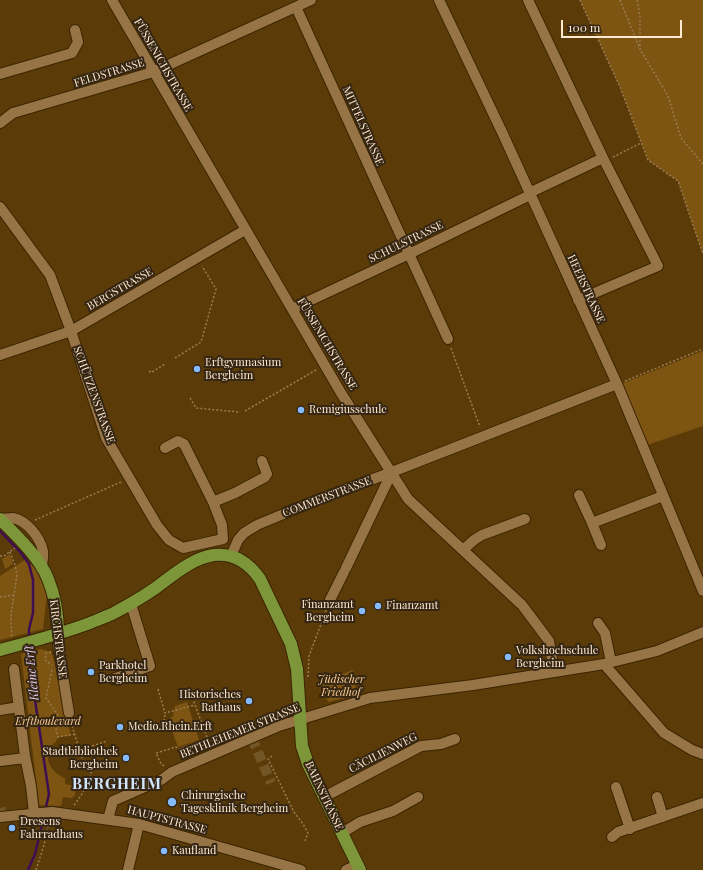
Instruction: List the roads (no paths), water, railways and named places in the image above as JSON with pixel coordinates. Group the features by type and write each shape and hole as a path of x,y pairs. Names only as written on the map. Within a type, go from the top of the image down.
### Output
{"main road":[{"name":"KIRCHSTRASSE","path":"0,519 17,536 42,566 48,579 58,622 53,635"},
{"path":"0,650 53,635 111,615 131,604 195,561 214,555 231,556 244,562 254,570 260,579 291,644 297,669 300,719"},
{"name":"BAHNSTRASSE","path":"300,719 302,746 308,764 358,867"}],"street":[{"name":"FÜSSENICHSTRASSE","path":"112,0 341,393 408,499 522,605 549,641 554,671"},
{"name":"FELDSTRASSE","path":"0,122 13,113 153,72 311,0"},
{"name":"HEERSTRASSE","path":"439,0 502,132 617,384 703,591"},
{"path":"528,0 603,158 658,266 578,300"},
{"name":"MITTELSTRASSE","path":"296,7 448,339"},
{"path":"0,74 72,53 78,42 75,30"},
{"name":"SCHULSTRASSE","path":"292,309 409,254 603,158"},
{"name":"SCHÜTZENSTRASSE","path":"0,207 50,275 71,331 106,438 157,525 169,540 183,548 222,540 222,525 212,502"},
{"name":"BERGSTRASSE","path":"0,355 71,331 245,230"},
{"name":"COMMERSTRASSE","path":"231,556 238,540 244,533 257,525 317,500 617,384"},
{"path":"165,448 178,441 184,444 212,502 234,493 265,477 267,474 262,461"},
{"path":"330,600 392,472"},
{"path":"579,495 601,544"},
{"path":"592,524 663,496"},
{"name":"KIRCHSTRASSE","path":"0,519 11,518 26,524 37,537 43,552 42,566"},
{"path":"463,550 482,534 526,519"},
{"path":"113,679 150,666 131,604"},
{"path":"598,623 605,632 607,663 664,733 692,750 703,754"},
{"name":"BETHLEHEMER STRASSE","path":"108,819 113,801 162,780 172,772 279,726 300,719 370,698 473,685 607,663 657,651 703,632"},
{"name":"KIRCHSTRASSE","path":"53,635 59,649 69,713"},
{"path":"14,669 34,813"},
{"path":"0,710 19,707"},
{"name":"CÄCILIENWEG","path":"324,797 421,746 441,744 456,739"},
{"path":"0,761 26,758"},
{"path":"616,787 630,829"},
{"path":"342,833 360,822 393,811 418,797"},
{"path":"657,797 663,817"},
{"path":"612,837 618,832 703,803"},
{"name":"HAUPTSTRASSE","path":"0,817 52,812 139,824 301,870"},
{"path":"128,870 139,824"},
{"path":"346,870 358,867"}],"waterway":[{"name":"Kleine Erft","path":"0,531 21,553 29,564 33,580 33,613 29,629 29,639"},
{"name":"Kleine Erft","path":"28,646 49,794 45,811"},
{"name":"Kleine Erft","path":"28,870 35,854 44,816"}],"tunnel":[{"path":"252,738 271,783"},
{"path":"0,808 2,816"}],"place":[{"name":"Erftgymnasium Bergheim","path":"197,369"},
{"name":"Remigiusschule","path":"301,410"},
{"name":"Finanzamt","path":"378,606"},
{"name":"Finanzamt Bergheim","path":"362,611"},
{"name":"Volkshochschule Bergheim","path":"508,657"},
{"name":"Parkhotel Bergheim","path":"91,672"},
{"name":"Historisches Rathaus","path":"249,701"},
{"name":"Medio.Rhein.Erft","path":"120,727"},
{"name":"Stadtbibliothek Bergheim","path":"126,758"},
{"name":"Chirurgische Tagesklinik Bergheim","path":"172,802"},
{"name":"Dresens Fahrradhaus","path":"12,828"},
{"name":"Kaufland","path":"164,851"}],"district":[{"name":"BERGHEIM","path":"117,784"}],"park label":[{"name":"Jüdischer Friedhof","path":"341,686"},
{"name":"Erftboulevard","path":"48,722"}]}
